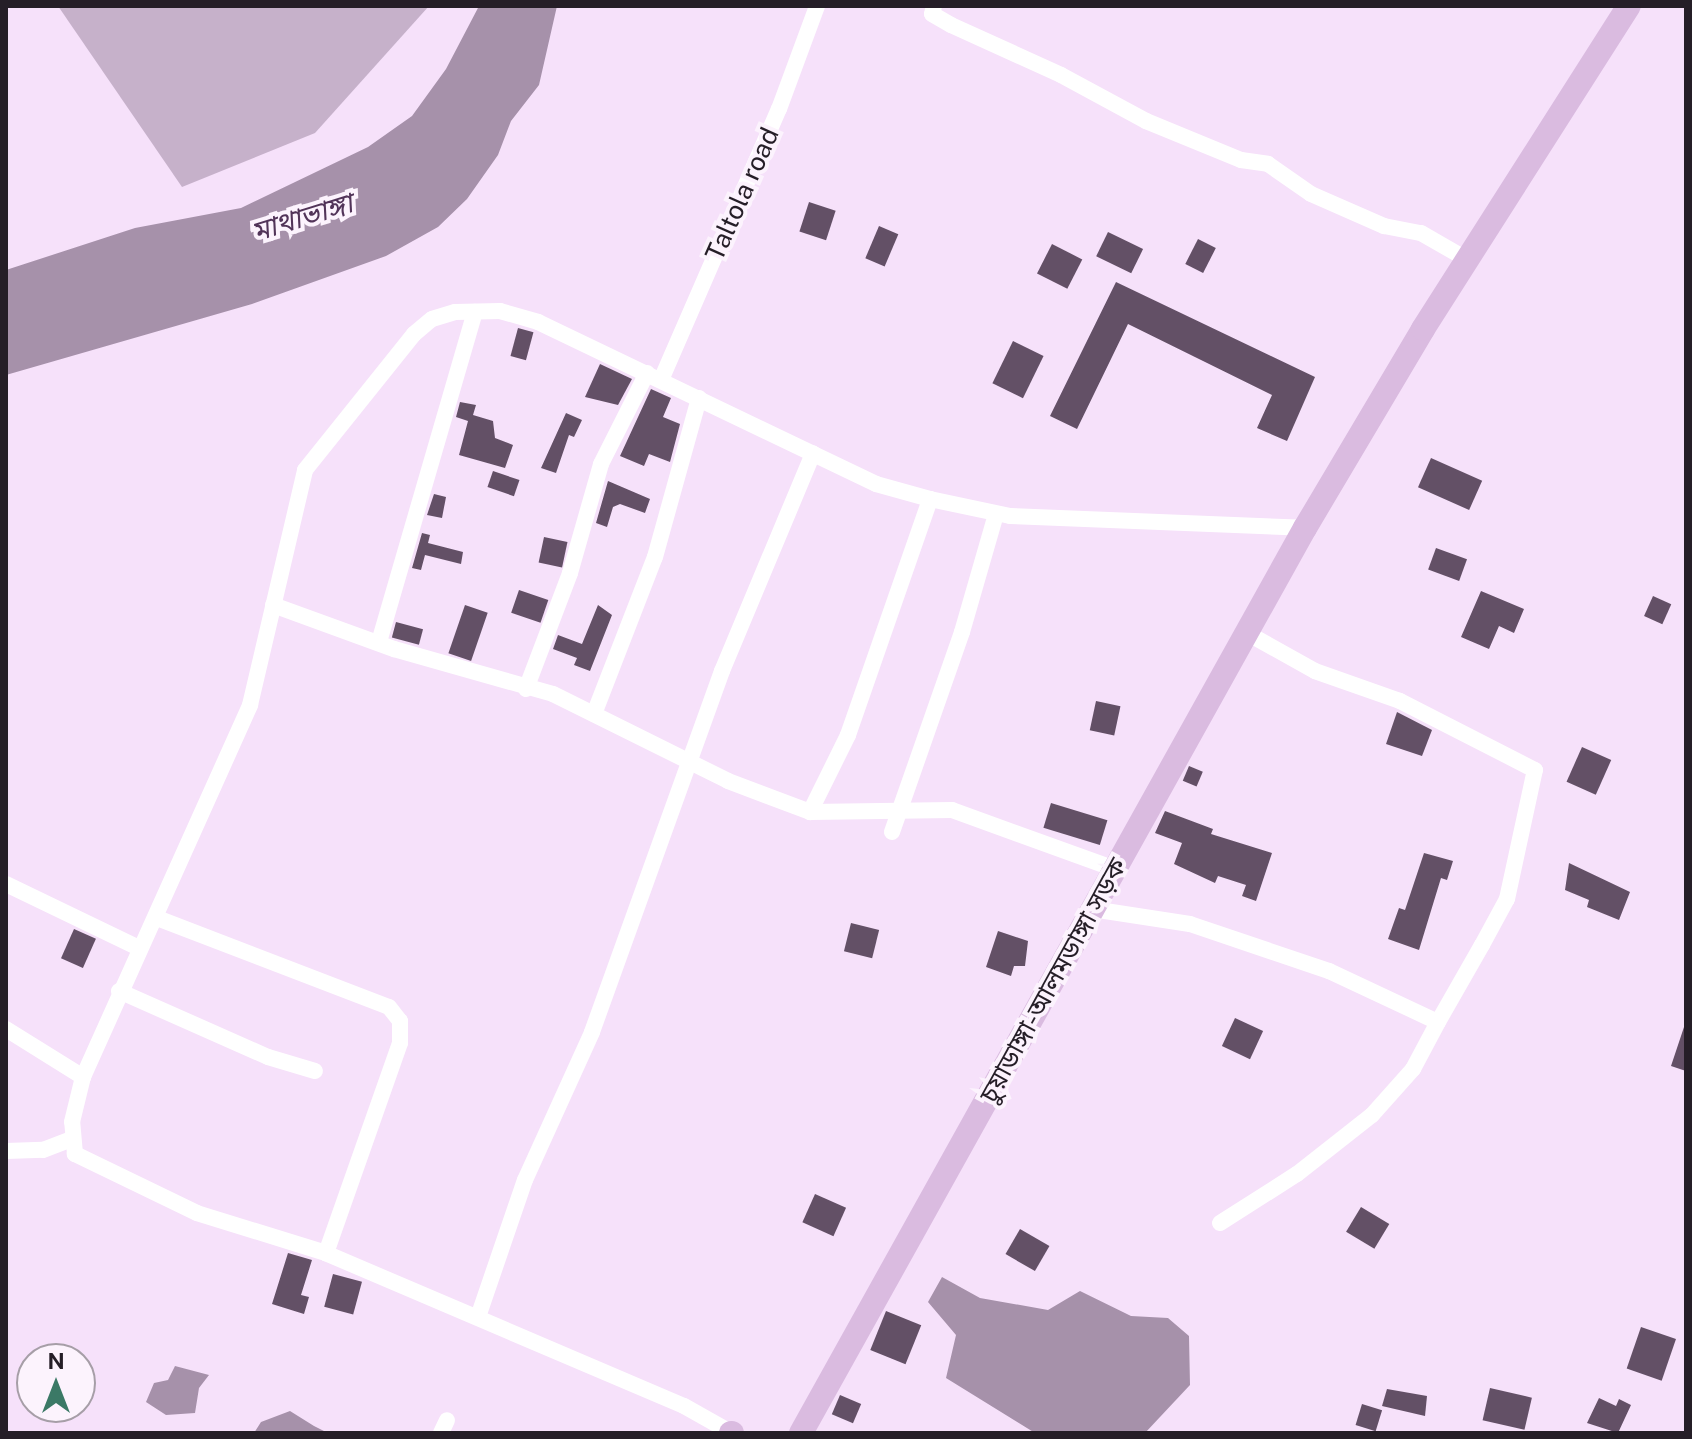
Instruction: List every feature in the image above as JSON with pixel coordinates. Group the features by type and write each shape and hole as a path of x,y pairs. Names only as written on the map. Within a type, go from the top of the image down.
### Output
{"main road":[{"name":"চুয়াডাঙ্গা-আলমডাঙ্গা সড়ক","path":"801,1433 1305,528 1468,260 1629,6"}],"street":[{"name":"Taltola road","path":"526,689 570,573 601,464 654,376 779,109 817,6"},
{"path":"934,6 932,14 951,25 1061,75 1167,131 1241,160 1268,164 1311,194 1384,226 1421,233 1468,260"},
{"path":"732,1433 684,1406 478,1317 326,1253 197,1213 75,1154 71,1139 83,1077 250,705 305,470 414,334 432,319 500,311 538,322 876,484 930,499 996,514 1305,528"},
{"path":"379,642 475,312"},
{"path":"594,714 655,557 699,398"},
{"path":"478,1317 525,1180 592,1032 739,628 813,453"},
{"path":"810,812 848,735 930,499"},
{"path":"892,832 962,632 996,514"},
{"path":"273,605 526,689 553,694 691,758 728,781 810,812 899,807 952,810 1115,869"},
{"path":"1220,1223 1297,1174 1372,1115 1413,1069 1507,899 1535,770 1400,701 1315,671 1247,633"},
{"path":"6,884 139,948"},
{"path":"1092,909 1190,924 1329,971 1438,1022"},
{"path":"157,918 389,1007 400,1021 400,1043 326,1253"},
{"path":"119,991 268,1057 315,1071"},
{"path":"6,1029 83,1077"},
{"path":"6,1151 43,1150 71,1139"}],"shaded area":[{"path":"58,6 429,6 315,133 182,187"}],"water":[{"name":"মাথাভাঙ্গা","path":"479,6 557,6 539,85 511,121 498,155 467,199 438,227 386,256 252,304 6,375 6,270 135,228 241,208 368,147 412,116 446,69"},
{"path":"942,1277 980,1298 1048,1310 1080,1291 1131,1316 1168,1318 1189,1336 1190,1385 1145,1433 1035,1433 946,1378 956,1335 928,1302"},
{"path":"175,1366 209,1375 199,1388 195,1413 166,1415 146,1402 154,1383 168,1380"},
{"path":"290,1411 328,1433 254,1433 261,1422"}],"building":[{"path":"809,202 836,211 826,240 799,231"},
{"path":"879,226 898,234 885,266 865,258"},
{"path":"1108,232 1143,249 1131,273 1096,256"},
{"path":"1198,239 1216,248 1203,273 1185,264"},
{"path":"1052,244 1082,259 1067,289 1037,273"},
{"path":"1116,282 1315,377 1287,441 1257,428 1272,395 1128,324 1077,429 1050,416"},
{"path":"518,328 533,332 526,360 510,356"},
{"path":"1013,341 1044,356 1023,398 992,383"},
{"path":"600,364 632,379 618,405 585,397"},
{"path":"651,389 671,398 663,417 680,424 670,462 649,454 644,466 620,456"},
{"path":"460,402 476,405 473,415 493,421 495,438 513,445 505,468 459,455 468,421 456,417"},
{"path":"566,413 582,420 574,437 569,435 556,473 541,468"},
{"path":"1431,458 1482,481 1469,510 1418,487"},
{"path":"493,471 519,480 514,496 487,487"},
{"path":"608,481 650,499 645,513 620,504 613,507 607,527 596,523"},
{"path":"434,494 446,497 442,518 427,515"},
{"path":"422,533 430,535 428,543 463,552 461,564 425,555 421,570 412,568"},
{"path":"544,537 567,542 562,567 539,562"},
{"path":"1436,548 1467,559 1459,581 1428,570"},
{"path":"519,590 548,600 540,623 511,613"},
{"path":"1481,591 1524,609 1514,633 1499,626 1489,649 1461,637"},
{"path":"1653,596 1671,604 1662,624 1644,616"},
{"path":"465,605 488,613 471,661 448,653"},
{"path":"598,605 612,615 590,671 574,665 577,658 553,649 558,635 582,644"},
{"path":"396,622 423,629 419,645 392,637"},
{"path":"1096,701 1120,706 1114,736 1090,730"},
{"path":"1397,712 1432,730 1422,756 1386,744"},
{"path":"1582,747 1611,760 1596,795 1567,782"},
{"path":"1189,766 1203,772 1197,787 1183,781"},
{"path":"1051,803 1107,820 1100,845 1043,828"},
{"path":"1165,811 1213,829 1211,834 1272,853 1256,901 1242,896 1246,885 1218,876 1215,883 1174,864 1182,843 1155,833"},
{"path":"1424,853 1453,861 1447,880 1441,878 1419,950 1388,939 1399,908 1405,910"},
{"path":"1569,863 1630,892 1619,920 1587,907 1589,900 1565,890"},
{"path":"851,923 879,930 872,958 844,951"},
{"path":"74,929 96,939 83,968 61,958"},
{"path":"998,931 1028,941 1025,966 1014,966 1011,976 986,967"},
{"path":"1235,1018 1263,1031 1250,1059 1222,1046"},
{"path":"1686,1027 1686,1071 1671,1066"},
{"path":"815,1194 846,1208 833,1236 802,1222"},
{"path":"1361,1207 1389,1224 1374,1249 1346,1232"},
{"path":"1020,1229 1049,1246 1035,1271 1006,1254"},
{"path":"288,1253 312,1260 301,1295 309,1297 304,1314 272,1304"},
{"path":"333,1274 362,1282 353,1315 324,1307"},
{"path":"886,1311 921,1325 905,1364 870,1350"},
{"path":"1641,1327 1676,1339 1662,1381 1627,1369"},
{"path":"1490,1388 1532,1398 1524,1430 1483,1420"},
{"path":"1387,1389 1427,1396 1425,1416 1382,1406"},
{"path":"840,1395 861,1404 853,1423 832,1414"},
{"path":"1599,1398 1616,1406 1619,1399 1631,1405 1618,1433 1587,1423"},
{"path":"1362,1404 1382,1410 1376,1431 1356,1425"}]}
